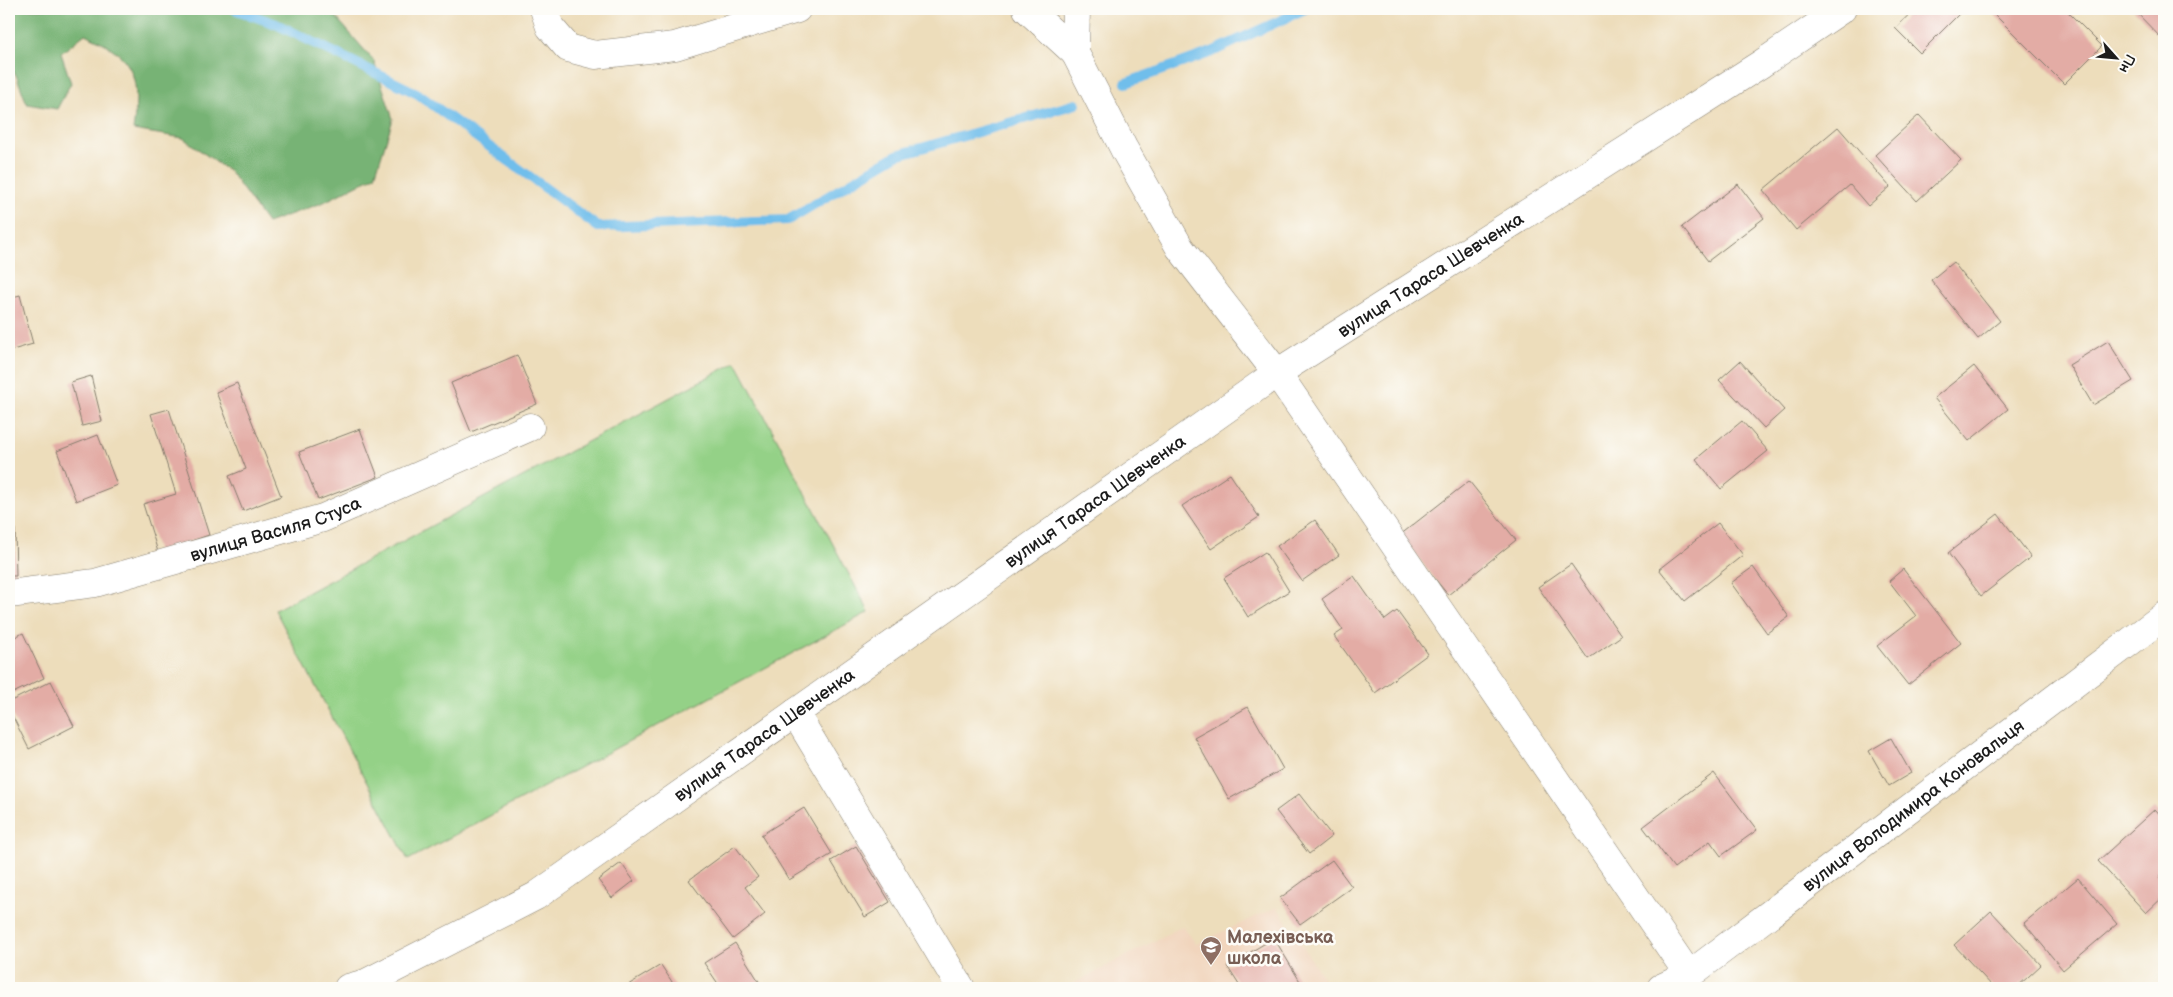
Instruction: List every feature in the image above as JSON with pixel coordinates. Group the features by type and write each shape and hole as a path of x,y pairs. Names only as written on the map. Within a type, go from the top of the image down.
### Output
{"street":[{"path":"544,9 550,27 568,48 595,55 675,46 797,9"},
{"path":"1027,9 1075,53 1124,149 1180,248 1277,373 1688,974"},
{"path":"1075,53 1076,9"},
{"name":"вулиця Тараса Шевченка","path":"348,988 366,983 536,896 1277,373 1762,64 1842,9"},
{"name":"вулиця Василя Стуса","path":"9,594 95,583 323,518 530,427"},
{"name":"вулиця Володимира Коновальця","path":"1660,988 1688,974 2164,616"},
{"path":"795,713 961,988"}],"shaded area":[{"name":"Малехівська школа","path":"1277,907 1330,988 1065,988 1183,926 1196,944"}],"green space":[{"path":"9,9 324,9 335,16 374,61 393,119 375,176 322,203 267,223 231,173 183,138 133,130 136,96 135,82 131,70 115,51 102,42 85,34 61,53 71,83 57,109 27,104 16,75 9,66"},
{"path":"736,362 869,612 408,860 275,610"}],"building":[{"path":"1784,9 1799,9 1788,15"},
{"path":"1915,9 1960,9 1962,11 1920,53 1895,28"},
{"path":"1989,9 2065,9 2102,46 2064,84"},
{"path":"2164,9 2164,41 2134,10"},
{"path":"1919,115 1961,160 1917,201 1875,155"},
{"path":"1838,127 1890,187 1868,206 1850,185 1796,230 1763,190"},
{"path":"1738,184 1764,218 1708,261 1682,227"},
{"path":"1953,262 2000,321 1978,339 1931,280"},
{"path":"20,295 33,344 9,351 9,298"},
{"path":"2108,341 2133,381 2093,405 2069,365"},
{"path":"517,355 537,404 471,432 451,383"},
{"path":"1740,361 1784,410 1764,428 1719,380"},
{"path":"1974,366 2008,409 1969,441 1934,398"},
{"path":"91,376 102,421 82,426 71,382"},
{"path":"237,383 281,496 243,511 229,476 246,469 216,392"},
{"path":"169,409 209,535 158,552 143,504 176,494 151,414"},
{"path":"1742,421 1768,451 1721,489 1696,459"},
{"path":"360,429 378,477 318,500 299,452"},
{"path":"98,435 117,485 76,501 57,451"},
{"path":"1230,474 1259,517 1211,549 1182,506"},
{"path":"1469,481 1516,540 1448,595 1400,535"},
{"path":"1998,514 2031,557 1981,596 1948,553"},
{"path":"1315,520 1339,555 1302,581 1277,546"},
{"path":"1718,523 1743,555 1685,601 1659,569"},
{"path":"9,529 15,529 16,576 9,576"},
{"path":"1265,552 1289,591 1248,617 1224,578"},
{"path":"1571,564 1621,636 1588,659 1538,587"},
{"path":"1753,567 1789,617 1767,633 1731,583"},
{"path":"1903,569 1961,643 1908,685 1877,646 1916,616 1889,581"},
{"path":"1354,576 1385,620 1397,611 1428,654 1375,693 1334,636 1343,630 1322,599"},
{"path":"23,633 44,678 9,695 9,640"},
{"path":"51,681 74,726 29,749 9,709 9,702"},
{"path":"1248,707 1283,769 1229,799 1194,737"},
{"path":"1891,738 1911,773 1889,786 1869,751"},
{"path":"1714,773 1757,830 1721,856 1710,841 1674,868 1643,827"},
{"path":"1299,794 1332,836 1309,854 1276,811"},
{"path":"804,808 832,854 789,880 761,835"},
{"path":"2155,809 2164,819 2164,873 2159,877 2164,883 2164,896 2146,913 2098,861"},
{"path":"735,846 758,877 745,887 765,914 733,939 689,880"},
{"path":"856,846 890,902 865,917 831,861"},
{"path":"1332,860 1352,887 1300,924 1280,898"},
{"path":"621,863 634,881 612,898 598,880"},
{"path":"2078,878 2117,924 2063,970 2024,923"},
{"path":"1991,911 2041,965 2016,988 1994,988 1954,945"},
{"path":"1274,938 1304,988 1241,988 1227,966"},
{"path":"735,943 763,988 721,988 704,963"},
{"path":"661,965 676,988 623,988"}],"waterway":[{"path":"234,9 276,24 418,94 598,227 788,220 897,155 1076,104"},
{"path":"1126,83 1212,52 1305,9"}],"place":[{"name":"Малехівська школа","path":"1211,966"}]}
